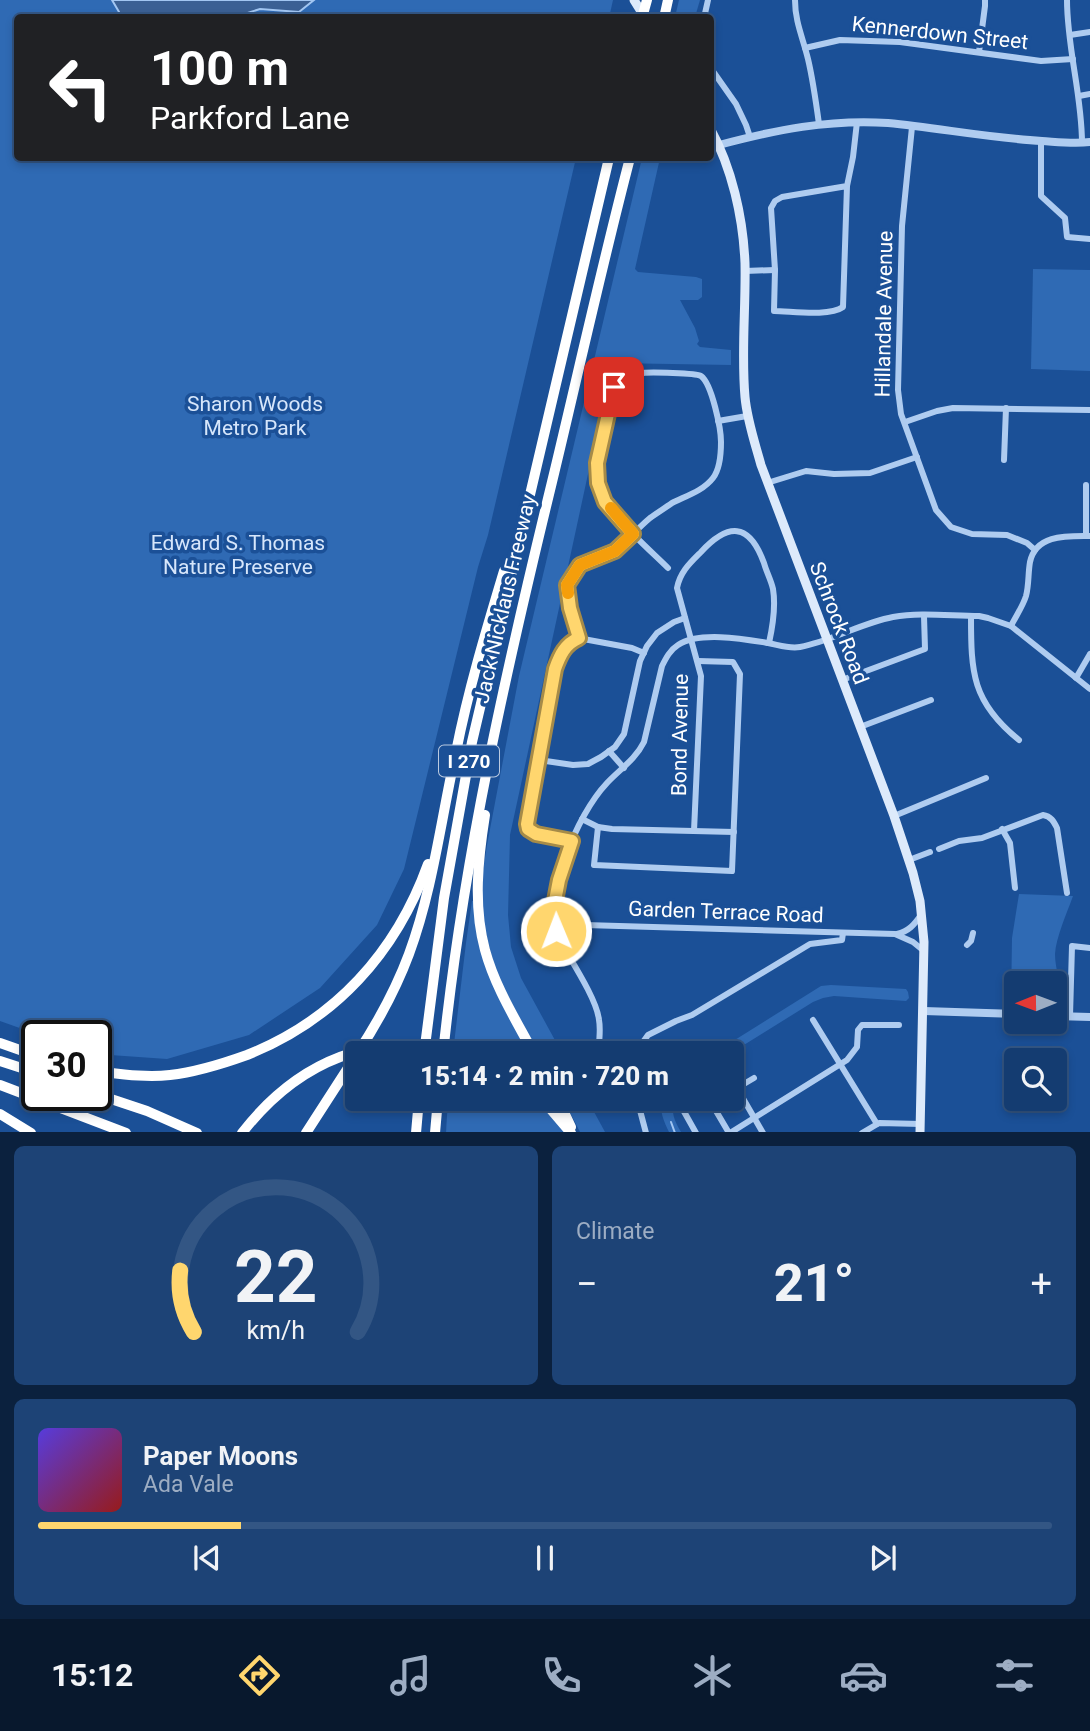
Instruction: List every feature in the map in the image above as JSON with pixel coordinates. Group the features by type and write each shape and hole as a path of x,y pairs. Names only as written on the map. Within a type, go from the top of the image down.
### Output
{"highway":[{"name":"Jack Nicklaus Freeway","path":"426,1041 444,898 467,769 608,161"},
{"name":"Jack Nicklaus Freeway","path":"444,1041 474,839 499,708 629,161"},
{"path":"366,1041 409,954 425,905 458,740 502,578 527,502"},
{"path":"499,708 481,841 478,890 480,922 486,952 494,973 528,1041"},
{"path":"112,1072 169,1076 201,1070 259,1050 322,1014 352,988 394,935 420,886 444,811"},
{"path":"0,1043 21,1050"},
{"path":"242,1132 275,1096 299,1077 345,1055"},
{"path":"0,1060 21,1067"},
{"path":"306,1132 345,1072"},
{"path":"0,1085 126,1132"},
{"path":"112,1099 197,1132"},
{"path":"416,1132 418,1111"},
{"path":"435,1132 437,1111"},
{"path":"553,1111 572,1132"},
{"path":"563,1111 572,1132"},
{"path":"0,1114 31,1132"}],"main road":[{"name":"Schrock Road","path":"714,136 733,183 744,242 743,347 747,416 767,483 894,816 920,901 924,951 920,1128"}],"street":[{"path":"795,0 797,26 812,76 819,124"},
{"path":"979,52 985,0"},
{"path":"719,145 819,124 858,122 888,123 1041,141 1086,143 1067,0"},
{"path":"1070,35 1090,32"},
{"name":"Kennerdown Street","path":"805,48 840,40 900,43 1041,61 1073,59"},
{"path":"714,73 736,104 750,137"},
{"path":"1079,96 1090,94"},
{"path":"847,186 782,197 775,201 771,208 775,270 774,311 829,312 843,307 847,186 858,122"},
{"name":"Hillandale Avenue","path":"912,127 902,226 898,390 901,414 936,510 951,527 972,534 1007,535 1027,543 1035,550"},
{"path":"1041,141 1041,196 1065,218 1067,237 1090,239"},
{"path":"745,271 775,270"},
{"path":"579,638 570,608 567,585 580,565 615,551 633,534 650,519 706,485 715,477 719,465 721,440 718,421 704,378 699,375 644,373 614,387 597,463 598,483 605,502 633,534 668,568"},
{"path":"905,422 931,412 953,408 1090,410"},
{"path":"1004,460 1006,408"},
{"path":"718,421 747,416"},
{"path":"767,483 806,471 834,474 870,473 917,457"},
{"path":"1012,626 1026,597 1030,563 1035,550 1052,538 1088,536 1086,485"},
{"path":"691,639 677,588 679,579 684,569 719,535 731,531 744,533 753,541 760,552 773,589 774,620 769,643"},
{"path":"842,680 925,649 924,616"},
{"path":"971,616 972,668 976,683 996,719 1019,740"},
{"path":"598,1041 599,1019 592,998 556,931 554,906 559,880 572,841 587,809 607,783 638,754 644,743 664,660 678,645 691,639 703,638 745,639 794,647 894,617 971,616 1012,626 1090,689"},
{"path":"539,760 573,765 588,764 620,741 644,653 657,633 685,618"},
{"path":"572,841 536,834 528,829 527,824 555,669 562,652 579,638 632,648 644,653"},
{"name":"Bond Avenue","path":"691,639 701,676 694,831"},
{"path":"1076,678 1090,654"},
{"path":"598,827 594,865 732,871 740,674 733,662 698,661"},
{"path":"860,727 931,700"},
{"path":"609,751 624,768"},
{"path":"894,816 986,778"},
{"path":"939,849 959,841 982,838 1043,815 1053,820 1056,828 1068,893"},
{"path":"582,819 612,830 734,832"},
{"path":"1002,830 1010,843 1015,888"},
{"path":"909,860 930,852"},
{"path":"895,934 913,926 921,915"},
{"name":"Garden Terrace Road","path":"556,931 585,925 895,934 914,942 924,951"},
{"path":"644,1041 648,1035 692,1015 810,944 842,940 843,933"},
{"path":"967,945 973,933"},
{"path":"1090,948 1072,946 1070,1016 1090,1017"},
{"path":"924,1011 1004,1014"},
{"path":"813,1020 877,1124"},
{"path":"716,1111 729,1132 847,1060 857,1047 858,1030 862,1025 899,1025"},
{"path":"754,1078 737,1088 763,1132"},
{"path":"640,1111 646,1132"},
{"path":"684,1111 696,1132"},
{"path":"862,1132 877,1124 920,1128"}],"green space":[{"name":"Sharon Woods Metro Park","path":"0,0 613,0 610,14 14,14 14,161 575,161 488,535 404,869 377,925 320,988 249,1035 167,1059 112,1055 112,1020 21,1020 21,1028 0,1021"},
{"path":"679,0 700,0 696,14 676,14"},
{"path":"641,161 659,161 635,269 638,272 702,279 702,297 698,300 680,300 695,328 699,341 697,344 700,347 731,350 731,365 612,363 510,835 508,915 511,947 521,978 555,1041 532,1041 496,973 482,918 482,877 519,676"},
{"path":"1033,269 1090,270 1090,371 1031,369"},
{"path":"1019,894 1073,896 1056,947 1057,971 1012,971 1012,938"},
{"path":"472,901 475,901 475,918 524,1041 454,1041"},
{"path":"821,986 906,989 909,998 906,1001 834,996 823,998 744,1045 744,1041 733,1041"},
{"path":"447,1111 547,1111 564,1132 446,1132"},
{"path":"569,1111 594,1111 605,1132 580,1132"},
{"path":"673,1111 681,1132 669,1132 662,1112"}],"shaded area":[{"path":"112,0 314,0 299,12 260,9 244,14 120,14"}],"waterway":[{"path":"671,1122 675,1132"}],"slow traffic":[{"path":"568,593 567,585 580,565 615,551 633,534 611,508"}],"route":[{"path":"556,931 554,906 559,880 572,841 536,834 528,829 527,824 555,669 562,652 579,638 570,608 567,585 580,565 615,551 633,534 605,502 598,483 597,463 614,387"}],"park label":[{"name":"Edward S. Thomas Nature Preserve","path":"238,555"}]}
